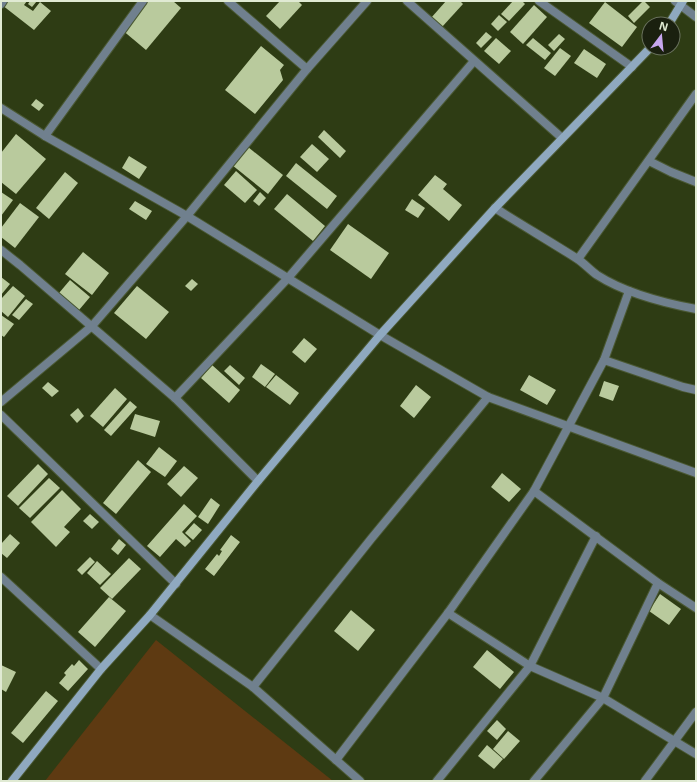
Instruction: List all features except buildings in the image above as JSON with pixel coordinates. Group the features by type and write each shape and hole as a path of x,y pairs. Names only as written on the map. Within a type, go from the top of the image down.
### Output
{"main road":[{"path":"673,16 680,2"},
{"path":"12,781 101,669 176,584 258,481 380,335 494,208 642,56"}],"street":[{"path":"45,136 143,1"},
{"path":"228,1 307,69"},
{"path":"1,402 92,326 187,216 307,69 367,1"},
{"path":"406,1 562,138"},
{"path":"539,1 632,67"},
{"path":"680,2 696,17"},
{"path":"175,398 288,278 474,61"},
{"path":"578,259 696,94"},
{"path":"1,108 45,136 187,216 380,335 488,397 696,473"},
{"path":"649,161 696,182"},
{"path":"494,208 578,259 597,275 629,291 679,306 696,309"},
{"path":"1,250 175,398 258,481"},
{"path":"336,760 448,613 534,491 604,360 629,291"},
{"path":"604,360 696,390"},
{"path":"253,687 371,539 488,397"},
{"path":"1,415 176,584"},
{"path":"534,491 658,583 696,608"},
{"path":"437,781 530,666 596,536"},
{"path":"1,577 101,669"},
{"path":"534,781 603,698 658,583"},
{"path":"448,613 530,666 603,698 696,754"},
{"path":"150,615 253,687 360,781"},
{"path":"645,781 696,712"}],"shaded area":[{"path":"156,640 333,781 45,781"}]}
